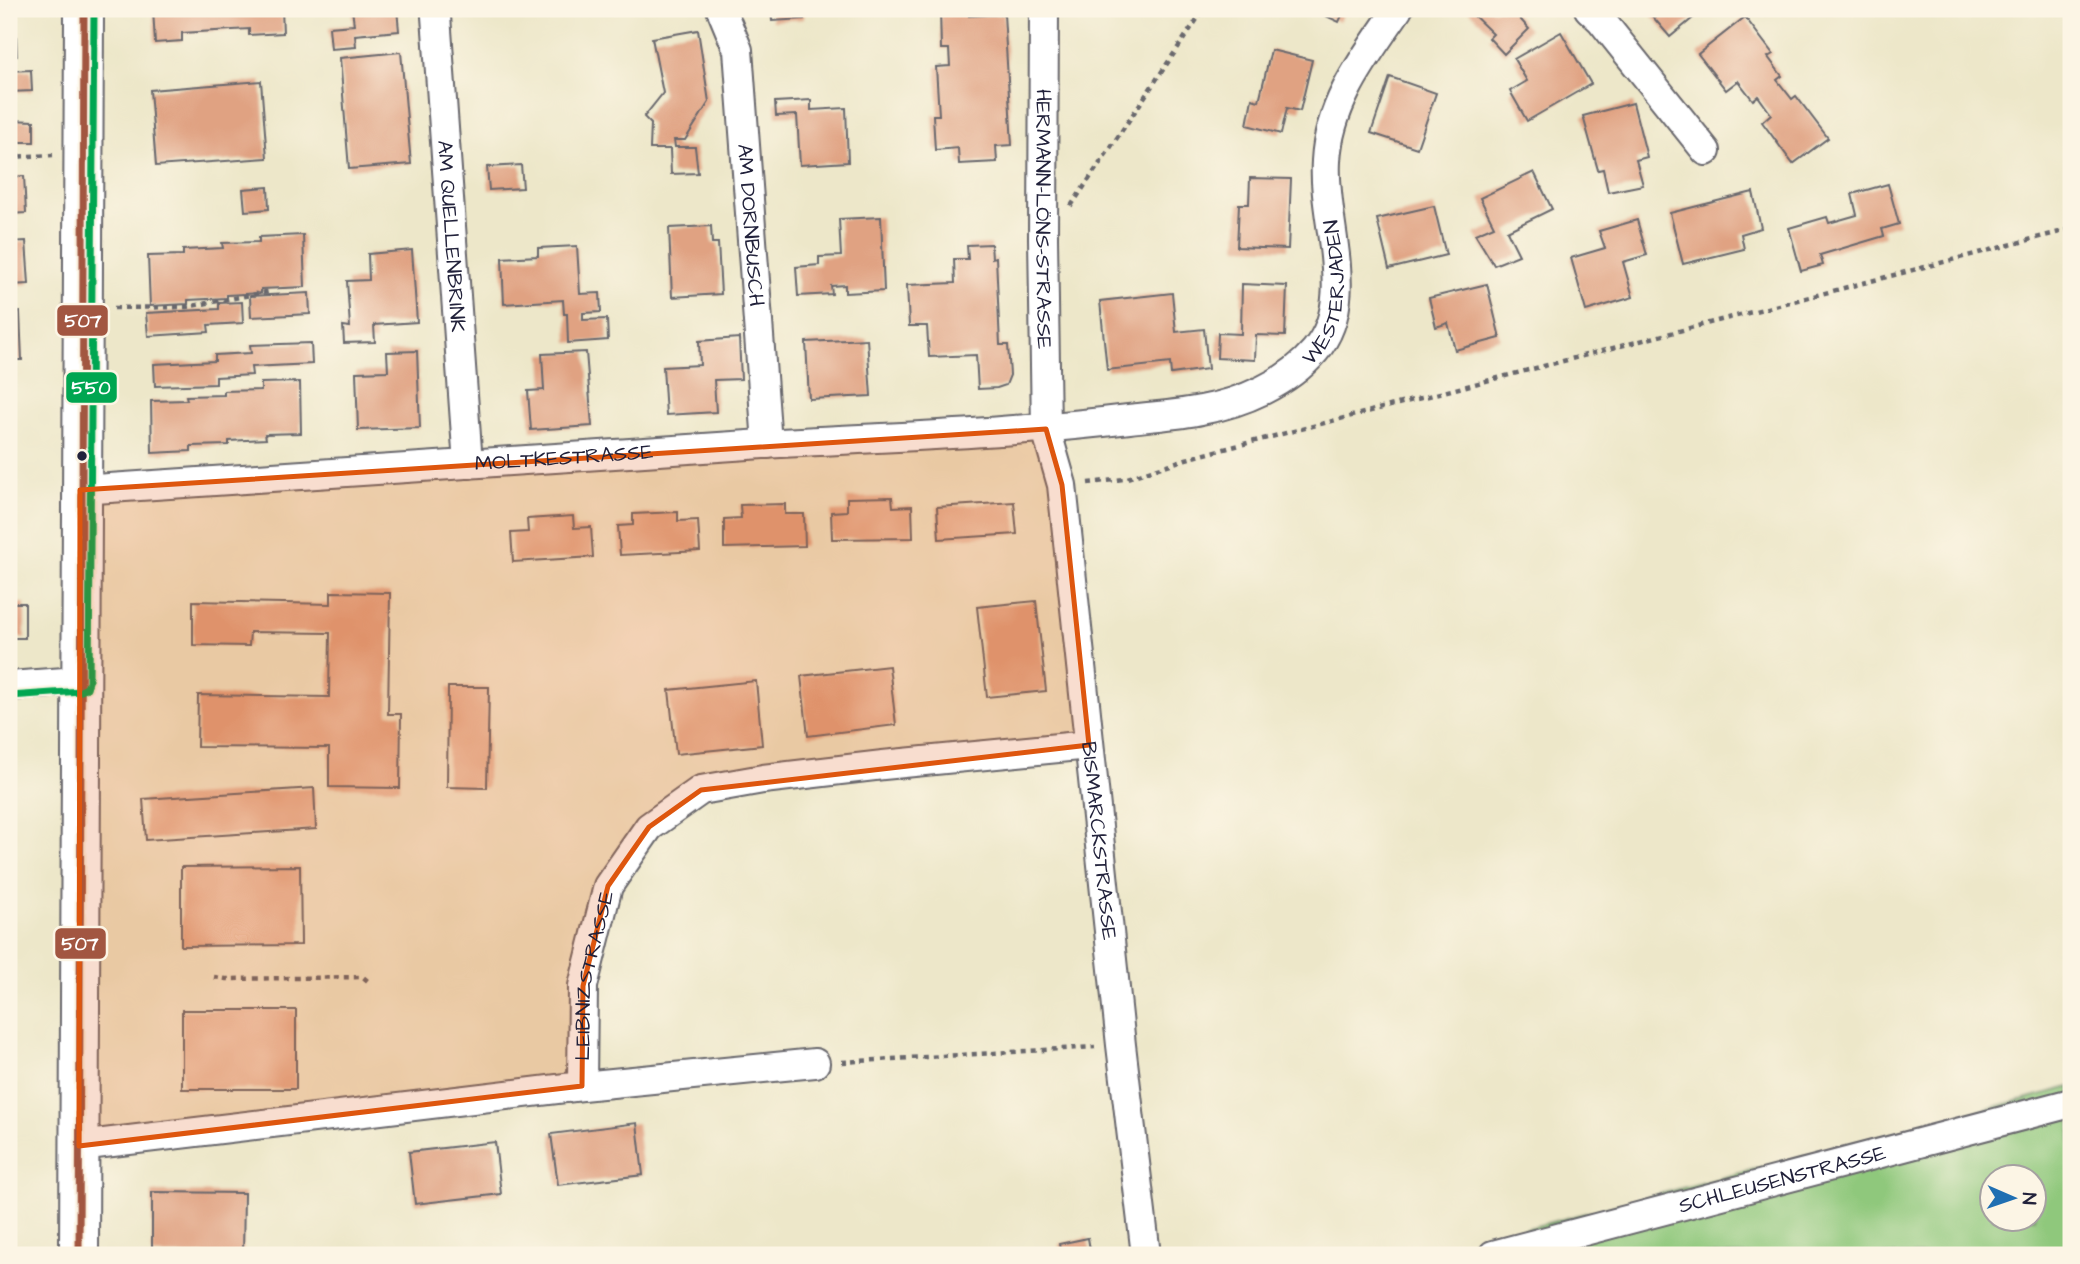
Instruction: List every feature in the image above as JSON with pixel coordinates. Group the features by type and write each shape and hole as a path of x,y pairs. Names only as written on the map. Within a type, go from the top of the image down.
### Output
{"street":[{"path":"79,1255 83,9"},
{"name":"AM QUELLENBRINK","path":"438,9 437,30 468,464"},
{"name":"AM DORNBUSCH","path":"721,9 738,50 768,444"},
{"name":"HERMANN-LÖNS-STRASSE","path":"1044,9 1046,429"},
{"name":"WESTERJADEN","path":"1046,429 1204,410 1253,396 1289,375 1315,351 1329,329 1338,293 1325,161 1334,115 1352,76 1398,9"},
{"path":"1589,9 1601,20 1706,151"},
{"name":"MOLTKESTRASSE","path":"80,490 768,444 1046,429"},
{"name":"BISMARCKSTRASSE","path":"1046,429 1062,485 1146,1255"},
{"path":"9,686 79,681"},
{"name":"LEIBNIZSTRASSE","path":"79,1146 582,1086 583,986 608,887 649,828 701,790 763,779 883,765 1089,745"},
{"path":"582,1086 815,1063"},
{"name":"SCHLEUSENSTRASSE","path":"1493,1255 2071,1103"}],"path":[{"path":"1043,238 1075,202 1204,9"},
{"path":"9,157 83,155"},
{"path":"1062,485 1124,479 1186,459 2071,229"},
{"path":"82,308 186,307 272,291"},
{"path":"214,976 226,979 363,977 369,982"},
{"path":"815,1063 1121,1045"}],"highlighted area":[{"path":"1046,429 1062,485 1089,745 701,790 649,827 608,886 583,986 582,1086 79,1146 80,490"}],"green space":[{"path":"2071,1087 2071,1255 1425,1255"}],"building":[{"path":"153,9 282,9 283,33 249,35 249,29 182,33 182,41 155,43"},
{"path":"352,9 397,9 399,31 355,35 356,47 331,49 329,27 354,25"},
{"path":"771,9 804,9 804,19 772,21"},
{"path":"940,9 969,9 969,16 1004,14 1012,145 996,146 997,162 959,164 958,148 935,150 933,115 939,115 936,67 950,66 949,49 941,49"},
{"path":"1311,9 1345,9 1339,22"},
{"path":"1467,9 1517,9 1514,12 1529,29 1504,54 1489,38 1493,34"},
{"path":"1657,9 1695,9 1699,13 1670,37 1652,16"},
{"path":"9,11 15,11 17,56 9,57"},
{"path":"1745,17 1773,54 1768,57 1782,76 1777,80 1792,99 1796,96 1828,138 1793,164 1762,122 1771,114 1758,96 1753,100 1738,81 1726,90 1698,54"},
{"path":"698,30 709,102 685,140 674,140 675,147 695,147 698,173 671,174 670,149 650,149 651,124 644,117 663,93 652,38"},
{"path":"1561,32 1591,84 1527,121 1510,91 1527,81 1514,59"},
{"path":"1271,50 1312,60 1300,111 1287,108 1281,134 1247,125 1252,99 1259,101"},
{"path":"401,52 411,164 349,169 340,58"},
{"path":"31,70 32,91 9,92 9,71"},
{"path":"1390,77 1436,93 1417,148 1371,133"},
{"path":"261,81 267,158 156,166 150,90"},
{"path":"811,100 811,110 846,108 848,162 800,165 797,115 776,116 775,102"},
{"path":"1633,103 1647,157 1636,160 1643,185 1608,192 1603,169 1598,170 1583,116"},
{"path":"9,120 34,121 34,142 9,142"},
{"path":"521,165 523,188 489,190 487,167"},
{"path":"1534,172 1552,209 1507,231 1519,255 1494,265 1475,234 1494,226 1480,198"},
{"path":"24,176 26,213 9,214 9,177"},
{"path":"1250,178 1291,179 1288,249 1237,247 1239,204 1249,204"},
{"path":"1888,184 1899,224 1882,229 1884,236 1820,255 1823,265 1801,271 1789,228 1827,217 1829,223 1857,215 1852,194"},
{"path":"268,187 269,209 245,211 243,189"},
{"path":"1753,192 1761,228 1741,234 1744,249 1683,264 1670,213"},
{"path":"1434,206 1446,255 1389,269 1377,219"},
{"path":"881,217 884,291 845,293 845,285 831,286 832,294 798,296 796,267 819,265 819,257 841,256 839,219"},
{"path":"1637,220 1647,255 1623,262 1633,297 1586,311 1571,258 1605,248 1599,231"},
{"path":"711,226 712,243 718,243 721,294 672,297 669,228"},
{"path":"303,235 305,287 261,289 261,293 188,300 188,304 150,306 148,256 183,255 183,250 223,248 222,243 259,242 259,237"},
{"path":"26,241 29,284 9,285 9,242"},
{"path":"991,244 992,258 996,257 1000,345 1008,345 1010,375 1006,385 978,389 976,355 929,357 927,326 909,326 907,285 955,283 954,259 968,259 967,245"},
{"path":"577,246 580,294 600,293 601,312 583,313 583,320 607,319 608,340 568,343 567,314 564,314 563,300 504,304 502,258 538,256 538,248"},
{"path":"412,250 417,322 374,325 375,342 344,343 343,326 350,327 347,281 369,280 368,254"},
{"path":"1242,284 1287,286 1285,336 1256,335 1255,360 1217,358 1218,333 1241,334"},
{"path":"1487,284 1500,338 1455,350 1448,323 1436,327 1429,298"},
{"path":"309,293 310,314 251,317 250,296"},
{"path":"1172,293 1176,332 1204,329 1208,369 1171,374 1170,363 1107,370 1100,301"},
{"path":"242,302 243,323 208,325 209,332 148,336 146,313 219,309 219,303"},
{"path":"9,312 20,312 22,360 9,360"},
{"path":"739,338 741,379 714,380 716,412 666,415 663,367 700,365 699,341"},
{"path":"867,339 871,396 809,399 806,342"},
{"path":"311,343 312,364 251,367 252,375 216,377 216,384 155,386 154,364 215,361 215,355 251,353 250,345"},
{"path":"417,351 420,428 358,430 356,372 388,371 387,352"},
{"path":"586,352 592,426 531,430 528,391 544,390 542,354"},
{"path":"300,382 301,433 265,434 266,439 229,441 229,445 191,446 191,451 152,453 151,401 187,400 186,396 224,395 224,391 261,390 261,383"},
{"path":"892,497 893,507 912,506 913,538 832,539 831,512 847,511 847,498"},
{"path":"1014,502 1017,534 939,539 937,507"},
{"path":"785,504 785,514 804,514 805,546 724,548 724,519 741,518 740,505"},
{"path":"11,507 13,539 9,539"},
{"path":"678,512 678,521 698,520 700,551 620,555 618,526 633,525 633,514"},
{"path":"573,516 574,528 591,527 593,557 513,562 511,533 528,532 527,519"},
{"path":"331,592 390,593 388,714 401,714 400,788 329,787 329,748 197,747 198,695 329,697 330,633 250,632 249,646 193,645 193,601 331,604"},
{"path":"9,595 13,595 12,603 25,603 25,638 9,638"},
{"path":"1036,601 1046,691 987,697 977,607"},
{"path":"889,666 896,725 808,736 801,676"},
{"path":"756,681 762,745 676,754 669,690"},
{"path":"448,687 489,687 487,788 447,787"},
{"path":"314,788 316,829 146,840 143,799"},
{"path":"300,866 301,945 181,946 181,867"},
{"path":"182,1010 296,1010 296,1089 182,1089"},
{"path":"637,1123 643,1175 558,1185 551,1134"},
{"path":"495,1142 501,1194 415,1204 409,1152"},
{"path":"152,1192 244,1193 243,1255 152,1255"},
{"path":"1088,1238 1091,1255 1061,1255 1059,1244"}],"transit line":[{"name":"507","path":"79,1255 84,9"},
{"name":"550","path":"10,696 81,691 87,688 89,682 94,9"}]}
